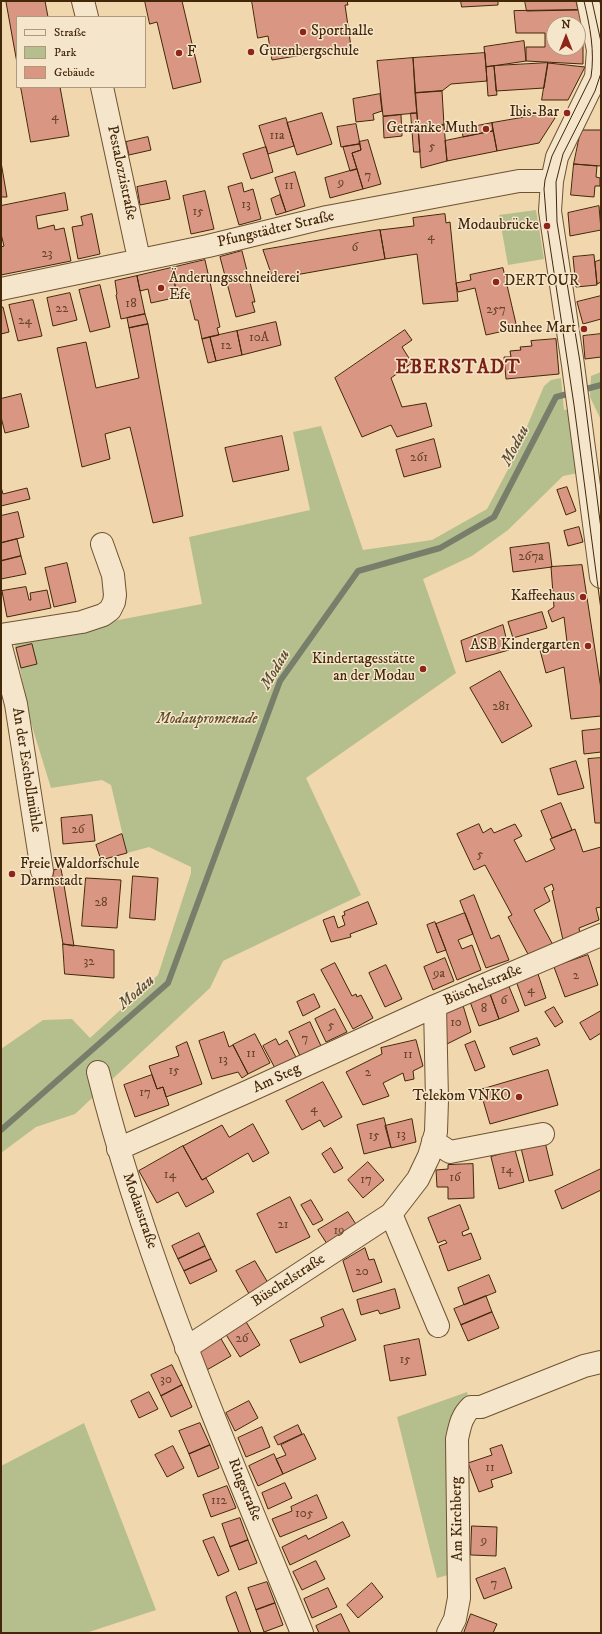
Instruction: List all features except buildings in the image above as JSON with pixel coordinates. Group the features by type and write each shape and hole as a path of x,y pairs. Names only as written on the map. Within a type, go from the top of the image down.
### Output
{"street":[{"path":"83,1 87,16"},
{"path":"588,1 600,56 596,77 558,157 552,181 551,216 577,397 597,511 601,577"},
{"name":"Pestalozzistraße","path":"102,88 139,259"},
{"name":"Pfungstädter Straße","path":"1,289 139,259 208,246 327,217 519,180 552,181"},
{"path":"1,636 82,622 103,616 110,610 114,602 115,595 112,575 102,544"},
{"name":"An der Eschollmühle","path":"1,647 16,704 42,871"},
{"name":"Büschelstraße","path":"186,1348 391,1214 418,1179 429,1156 436,1132 437,1100 435,1006 601,935"},
{"name":"Am Steg","path":"118,1149 435,1006"},
{"name":"Modaustraße","path":"98,1072 118,1149 186,1348"},
{"path":"433,1141 450,1152 542,1134"},
{"path":"391,1214 438,1326"},
{"name":"Ringstraße","path":"186,1348 302,1633"},
{"name":"Am Kirchberg","path":"448,1633 455,1619 459,1598 457,1439 460,1422 465,1413 471,1407 481,1407 584,1366 601,1362"}],"green space":[{"path":"536,210 544,259 508,265 499,215"},
{"path":"601,372 601,420 590,397 591,376"},
{"name":"Modaupromenade","path":"561,378 564,410 571,409 578,473 563,476 508,530 472,556 423,579 456,673 306,778 361,895 223,961 210,988 75,1114 36,1127 1,1153 1,1049 43,1020 72,1019 90,1038 158,975 191,873 191,867 149,847 127,853 111,785 102,780 51,788 31,723 14,640 202,604 189,537 310,510 293,432 321,426 363,550 432,540 487,509 513,460 544,386 551,380"},
{"path":"467,1392 471,1407 465,1413 459,1572 437,1578 397,1417"},
{"path":"84,1423 156,1610 86,1633 1,1633 1,1466"}],"waterway":[{"name":"Modau","path":"1,1130 168,983 280,681 358,571 440,548 494,517 556,397 601,385"}],"tram line":[{"path":"584,1 592,48 591,77 552,156 544,189 547,226 574,405 601,610"},
{"path":"592,1 601,42"},
{"path":"601,73 595,91 563,154 556,182 557,222 580,362 601,529"}],"place":[{"name":"Sporthalle","path":"303,32"},
{"name":"Gutenbergschule","path":"251,52"},
{"name":"F","path":"179,53"},
{"name":"Ibis-Bar","path":"567,113"},
{"name":"Getränke Muth","path":"486,129"},
{"name":"Modaubrücke","path":"547,226"},
{"name":"DERTOUR","path":"496,282"},
{"name":"Änderungsschneiderei Efe","path":"161,288"},
{"name":"Sunhee Mart","path":"584,329"},
{"name":"Kaffeehaus","path":"583,597"},
{"name":"ASB Kindergarten","path":"588,646"},
{"name":"Kindertagesstätte an der Modau","path":"423,669"},
{"name":"Freie Waldorfschule Darmstadt","path":"12,874"},
{"name":"Telekom VNKO","path":"519,1097"}],"district":[{"name":"EBERSTADT","path":"458,369"}]}
